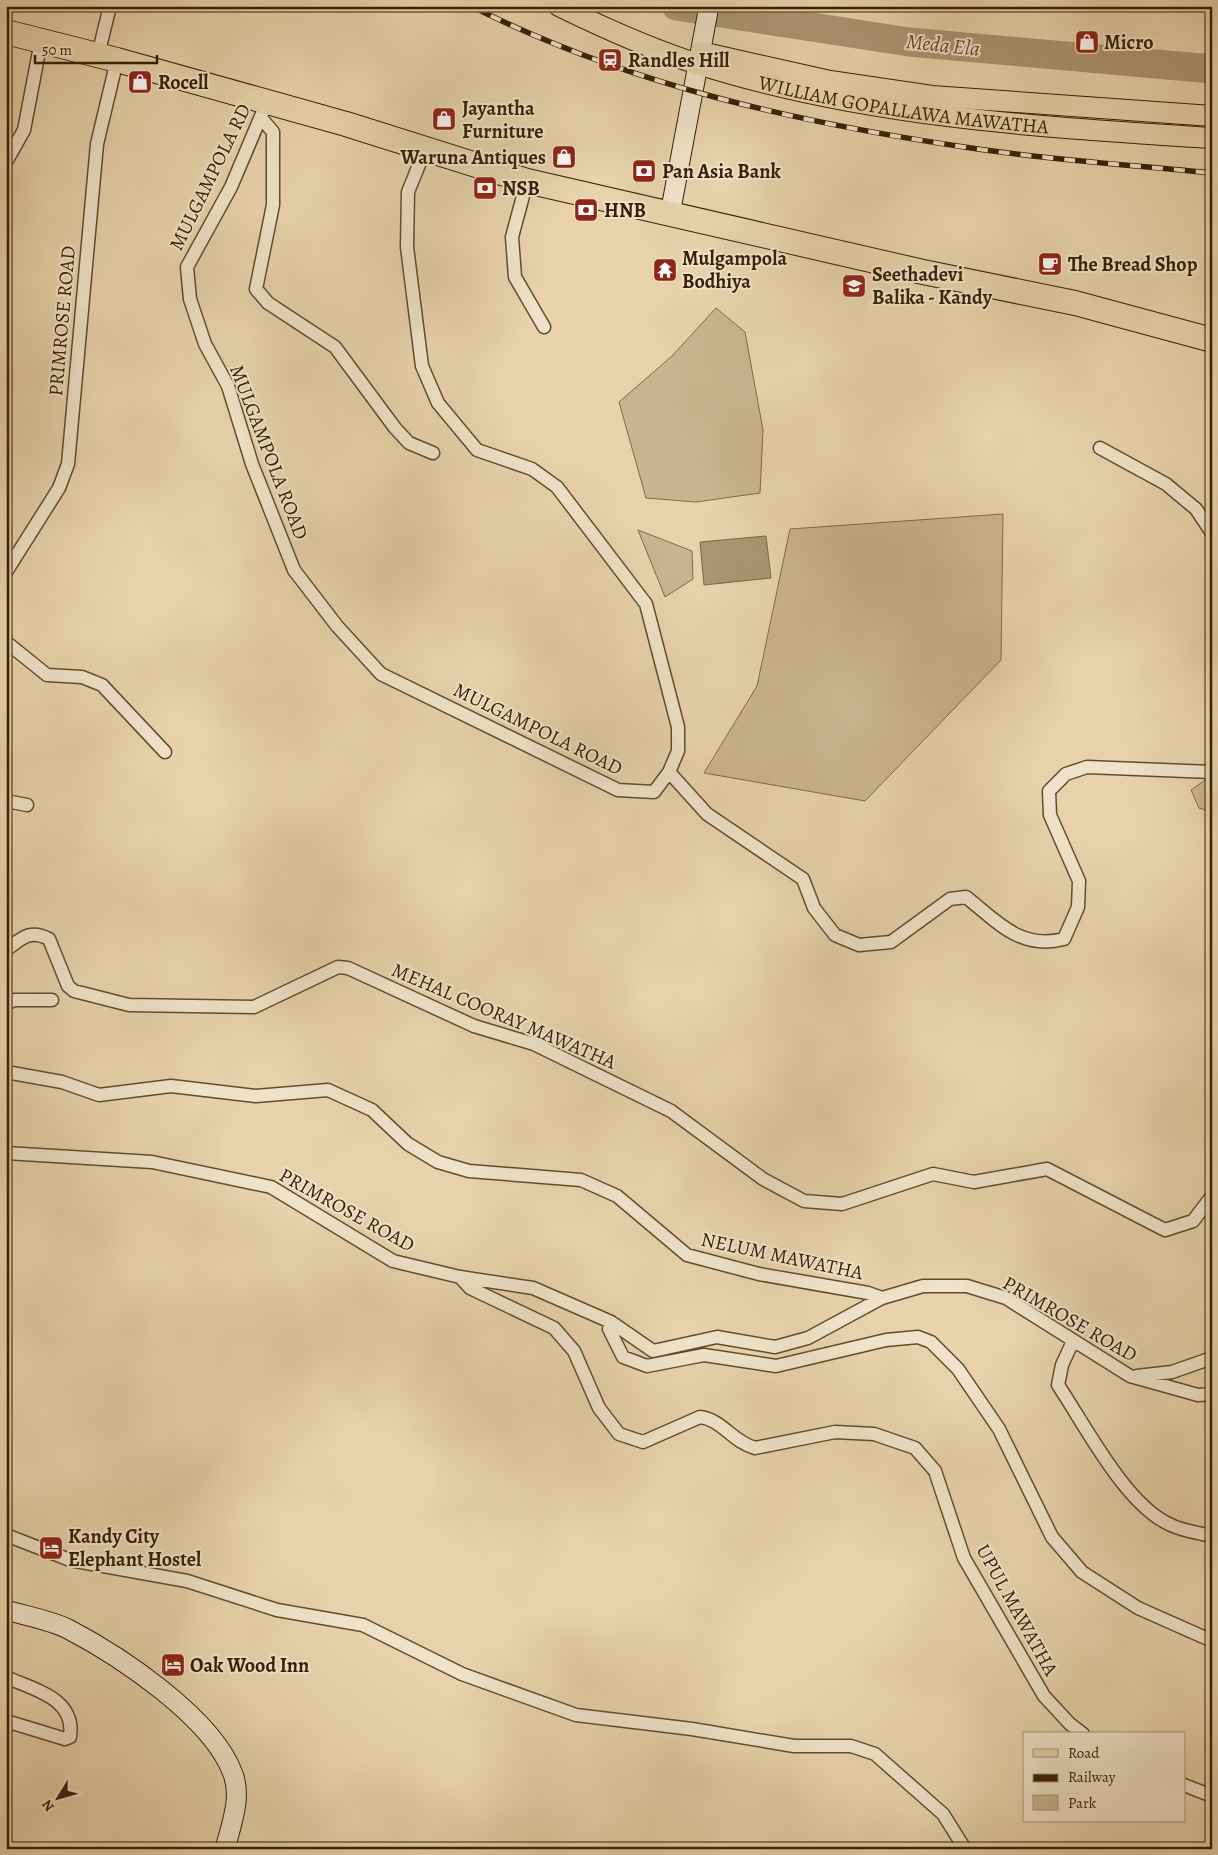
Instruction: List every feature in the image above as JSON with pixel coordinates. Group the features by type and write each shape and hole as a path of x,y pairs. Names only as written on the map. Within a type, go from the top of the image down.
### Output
{"highway":[{"path":"6,32 107,57 265,110 425,150 527,181 923,272 1075,303 1212,340"}],"main road":[{"name":"WILLIAM GOPALLAWA MAWATHA","path":"559,6 650,48 830,81 932,96 1212,116"},
{"name":"WILLIAM GOPALLAWA MAWATHA","path":"699,58 790,89 904,112 985,121 1212,138"}],"street":[{"name":"PRIMROSE ROAD","path":"6,572 59,488 68,464 97,144 107,57 110,6"},
{"path":"670,214 707,15"},
{"path":"6,162 24,130 41,41"},
{"path":"265,110 273,132 273,205 256,289 268,303 335,347 395,428 409,443 433,453"},
{"name":"MULGAMPOLA RD","path":"190,299 187,267 231,187 265,110"},
{"name":"MULGAMPOLA ROAD","path":"190,299 206,344 228,386 252,464 294,570 336,626 381,674 618,790 654,792 669,772 678,751 678,727 646,604 557,487 532,469 477,450 438,403 422,366 406,247 408,192 425,150"},
{"path":"527,181 512,237 515,277 544,327"},
{"path":"1100,448 1166,484 1196,509 1212,533"},
{"path":"6,642 47,675 82,677 102,685 165,752"},
{"path":"669,772 707,814 803,879 814,908 834,934 859,945 891,942 950,899 966,897 1019,938 1049,943 1064,939 1078,907 1079,881 1050,815 1049,791 1066,774 1087,767 1212,772"},
{"path":"6,801 27,805"},
{"name":"MEHAL COORAY MAWATHA","path":"6,950 28,934 40,934 49,939 68,986 74,991 129,1005 254,1007 338,967 348,968 474,1026 534,1044 671,1111 763,1179 804,1201 842,1204 933,1174 974,1182 1047,1169 1165,1230 1193,1221 1212,1196"},
{"path":"6,1004 14,1000 52,1000"},
{"name":"NELUM MAWATHA","path":"6,1072 62,1082 99,1095 170,1086 256,1096 328,1090 372,1110 408,1144 438,1162 469,1171 581,1180 617,1196 688,1255 759,1274 868,1292 882,1298"},
{"name":"PRIMROSE ROAD","path":"6,1153 152,1162 271,1187 393,1261 460,1277 533,1288 611,1322 654,1351 717,1337 776,1347 808,1338 882,1298 922,1286 967,1286 1006,1298 1130,1376 1198,1395 1212,1394"},
{"name":"UPUL MAWATHA","path":"460,1277 470,1288 554,1328 574,1351 599,1408 619,1434 643,1442 700,1417 710,1418 742,1445 755,1448 835,1432 874,1434 915,1448 934,1471 964,1558 1044,1696 1070,1724 1080,1732"},
{"path":"611,1322 609,1329 622,1356 647,1366 704,1355 776,1366 886,1340 918,1337 931,1342 958,1369 999,1428 1052,1537 1082,1572 1138,1608 1208,1639 1212,1638"},
{"path":"1074,1341 1062,1365 1058,1385 1116,1473 1141,1505 1170,1525 1212,1536"},
{"path":"1130,1376 1172,1372 1212,1358"},
{"path":"6,1535 70,1560 187,1581 277,1610 363,1625 462,1674 576,1715 692,1729 794,1746 851,1746 875,1754 943,1814 964,1849"},
{"path":"6,1610 67,1629 146,1677 175,1700 221,1749 234,1776 236,1807 226,1849"},
{"path":"6,1677 59,1701 66,1712 70,1737 66,1740 6,1721"},
{"path":"1186,1786 1212,1796"}],"green space":[{"path":"716,308 745,332 763,430 760,493 696,502 646,498 619,402 672,356"},
{"path":"1003,514 1001,660 865,801 704,773 757,686 790,529"},
{"path":"638,530 692,551 693,579 665,597"},
{"path":"1208,778 1212,780 1212,808 1210,812 1199,808 1191,790"}],"shaded area":[{"path":"766,536 771,578 704,585 700,542"}],"waterway":[{"name":"Meda Ela","path":"676,6 909,42 1212,69"}],"railway":[{"path":"471,6 531,34 591,58 653,79 779,113 907,138 1001,152 1212,173"}],"place":[{"name":"Micro","path":"1087,42"},
{"name":"Randles Hill","path":"610,60"},
{"name":"Rocell","path":"140,82"},
{"name":"Jayantha Furniture","path":"444,119"},
{"name":"Waruna Antiques","path":"564,157"},
{"name":"Pan Asia Bank","path":"644,171"},
{"name":"NSB","path":"485,188"},
{"name":"HNB","path":"586,210"},
{"name":"The Bread Shop","path":"1050,264"},
{"name":"Mulgampola Bodhiya","path":"665,270"},
{"name":"Seethadevi Balika - Kandy","path":"854,286"},
{"name":"Kandy City Elephant Hostel","path":"51,1548"},
{"name":"Oak Wood Inn","path":"173,1665"}]}
